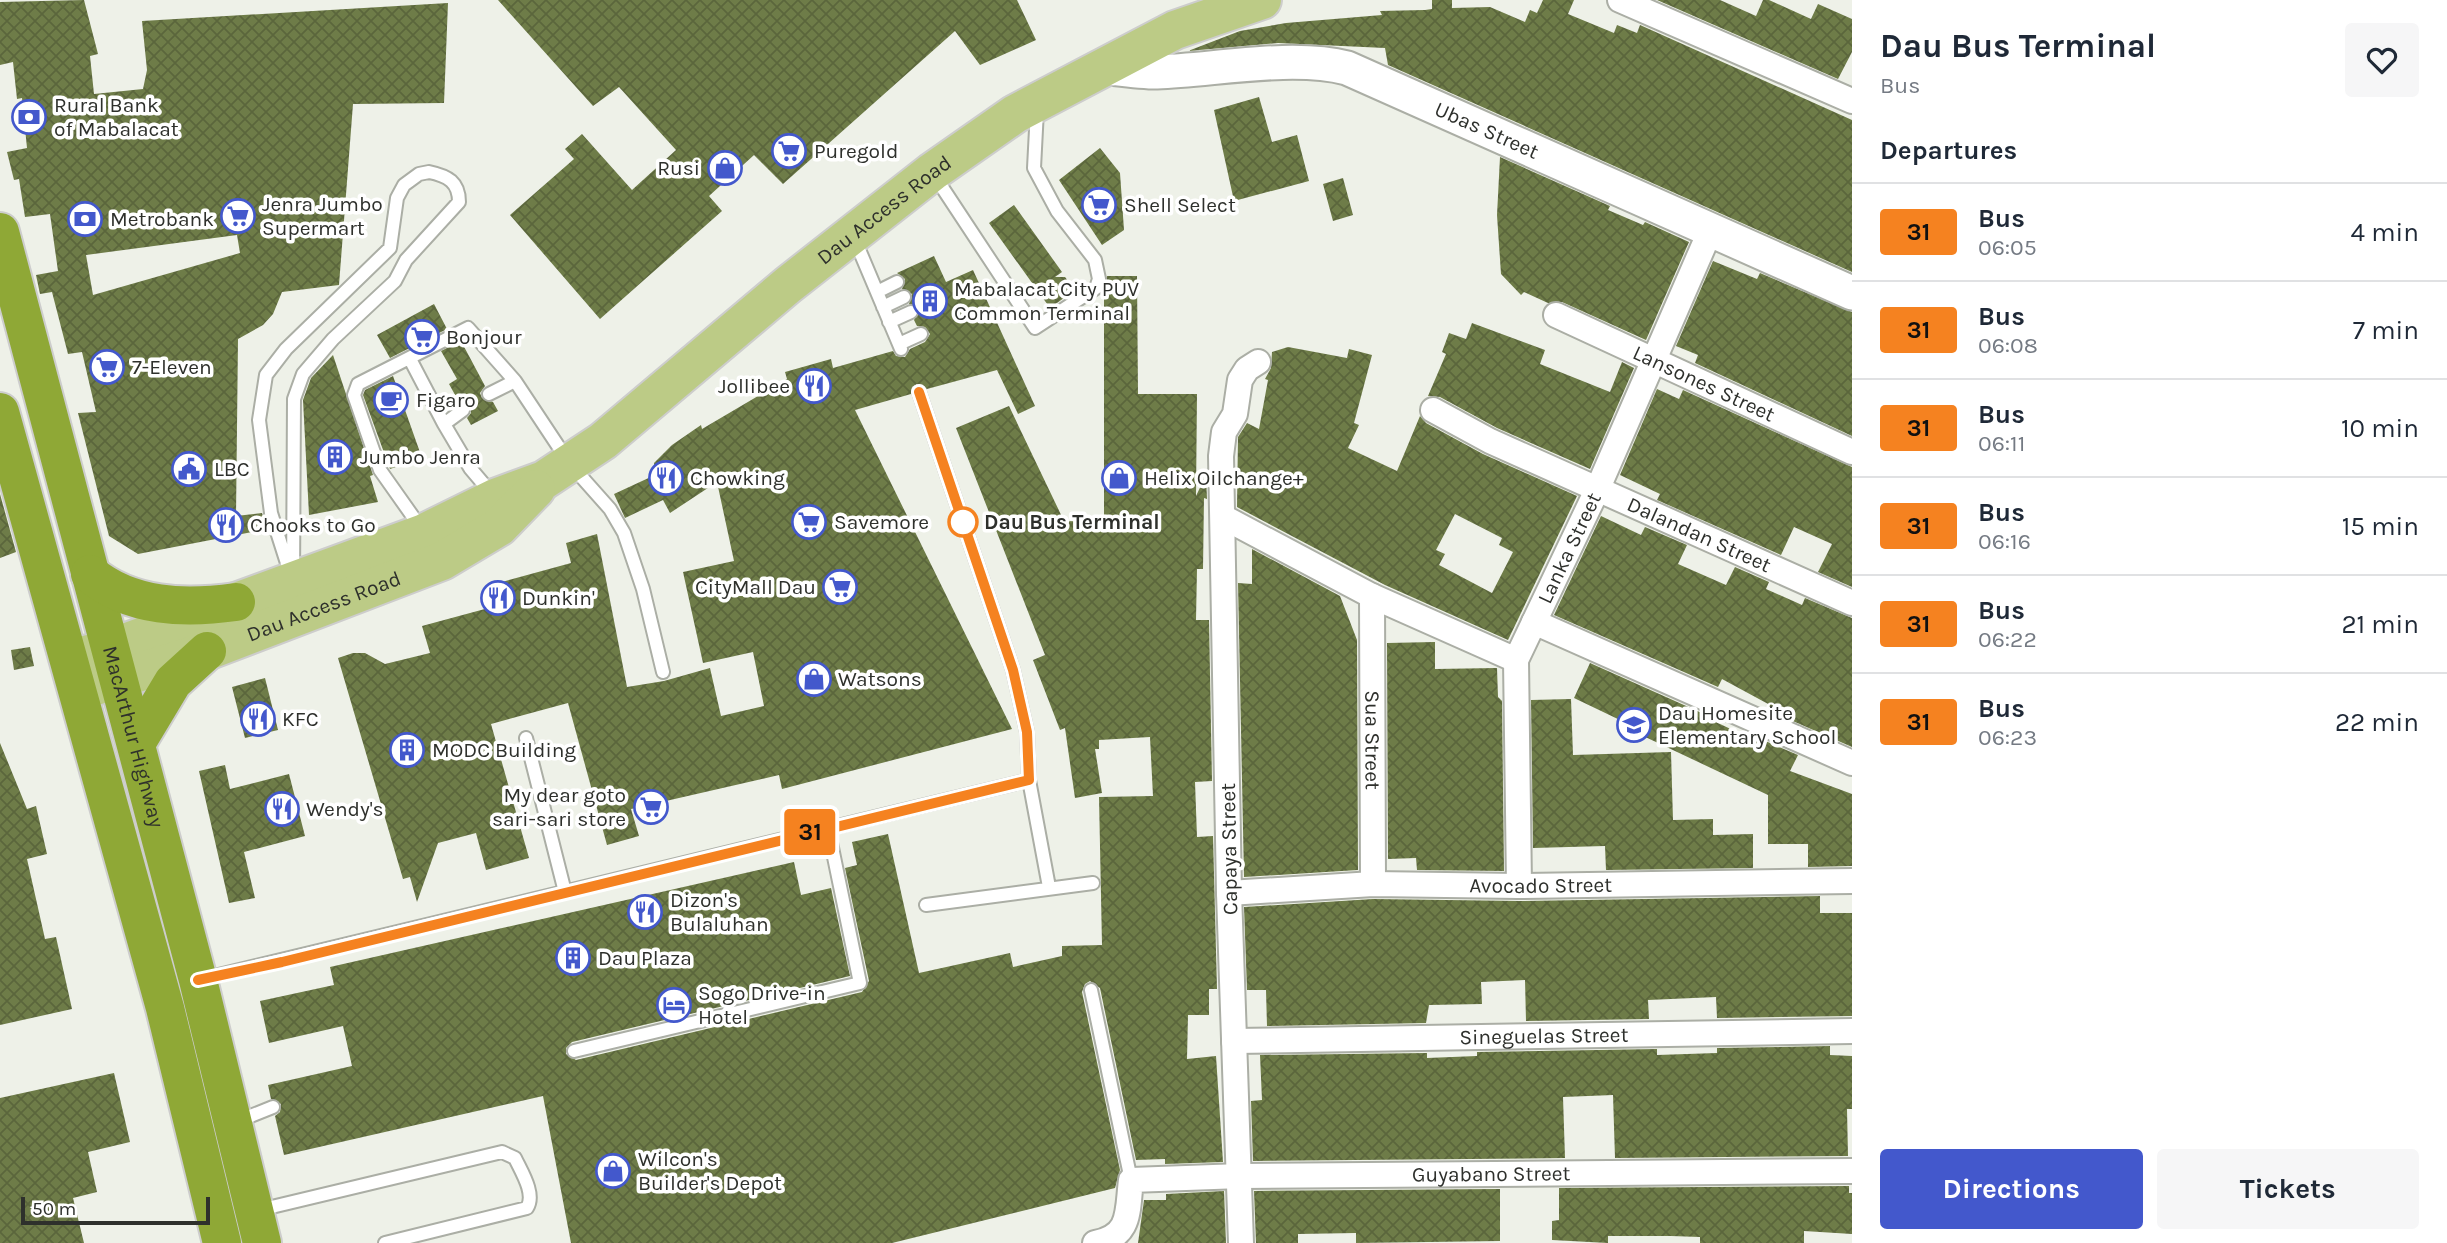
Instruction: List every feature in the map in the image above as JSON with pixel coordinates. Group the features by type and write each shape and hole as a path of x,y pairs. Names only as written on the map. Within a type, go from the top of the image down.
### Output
{"highway":[{"name":"MacArthur Highway","path":"0,232 137,742 259,1227"},
{"name":"MacArthur Highway","path":"0,412 200,1139 222,1243"},
{"path":"90,574 114,591 144,601 202,607 236,602"},
{"path":"137,742 173,682 207,650"}],"main road":[{"name":"Dau Access Road","path":"74,675 116,663 207,650 433,547 502,508 557,472 655,400 788,285 932,172 1038,99 1175,30 1262,0"},
{"name":"Dau Access Road","path":"116,663 236,602 293,582 433,547"}],"street":[{"path":"1620,0 1852,101"},
{"name":"Ubas Street","path":"1102,67 1155,72 1209,66 1327,63 1347,68 1852,293"},
{"name":"Lanka Street","path":"1519,886 1516,660 1598,488 1711,229"},
{"name":"Lansones Street","path":"1556,315 1852,452"},
{"name":"Capaya Street","path":"1241,1243 1241,1176 1229,893 1221,456 1224,432 1235,414 1240,380 1247,369 1258,362"},
{"name":"Dalandan Street","path":"1433,410 1490,441 1852,603"},
{"path":"1223,517 1372,596 1516,660"},
{"name":"Sua Street","path":"1372,596 1373,884"},
{"path":"1534,622 1852,763"},
{"name":"Avocado Street","path":"1229,893 1373,884 1519,886 1852,881"},
{"name":"Sineguelas Street","path":"1234,1041 1852,1031"},
{"name":"Guyabano Street","path":"1131,1180 1241,1176 1852,1171"},
{"path":"1095,1243 1111,1240 1125,1226 1131,1180"}],"lane":[{"path":"932,172 990,255 1035,328 1096,288 1099,279 1095,260 1057,211 1034,168 1032,149 1038,99"},
{"path":"429,172 448,176 459,190 459,202 406,260 395,281 340,332 303,374 294,399 293,582 271,513 259,420 266,375 286,349 390,248 397,198 404,185 419,174 429,172"},
{"path":"853,234 889,321"},
{"path":"390,248 406,260"},
{"path":"889,321 909,308"},
{"path":"889,321 909,308"},
{"path":"889,321 909,308"},
{"path":"323,314 340,332"},
{"path":"433,547 380,470 354,395 358,384 468,328 515,381 557,472 610,509 624,533 643,589 663,672"},
{"path":"410,359 470,468 502,508"},
{"path":"489,394 515,381"},
{"path":"919,392 1013,670 1027,732 1029,780 1049,887"},
{"path":"444,424 463,410"},
{"path":"526,738 565,892"},
{"path":"198,980 1029,780"},
{"path":"574,1051 860,982 828,828"},
{"path":"926,905 1093,883"},
{"path":"1091,990 1131,1180"},
{"path":"234,1122 273,1107"},
{"path":"259,1227 502,1152 515,1157 529,1193 530,1202 527,1208 385,1243"}],"building":[{"name":"Jenra Jumbo Supermart","path":"84,0 98,54 90,56 94,94 143,89 147,70 142,21 448,3 444,103 353,104 339,285 282,292 273,314 263,325 238,339 236,516 262,513 267,529 138,554 109,536 78,413 96,412 82,352 68,354 52,292 40,294 36,275 58,271 50,214 25,217 19,179 14,180 7,152 27,148 22,98 17,99 13,62 0,65 0,2","holes":["237,235 240,253 93,295 86,255"]},
{"path":"498,0 1017,0 1036,40 980,65 955,31 783,184 754,155 709,196 722,211 600,319 510,215 574,159 565,149 582,134 632,190 676,150 619,87 593,106"},
{"path":"1432,0 1452,0 1452,8 1490,7 1525,22 1530,10 1537,13 1543,0 1574,0 1568,14 1614,33 1617,25 1637,33 1640,25 1852,120 1852,272 1388,65 1385,48 1278,43 1188,51 1240,31 1286,23 1382,15 1380,11 1432,9"},
{"path":"1657,0 1720,0 1756,16 1763,0 1769,0 1811,19 1818,4 1852,19 1852,52 1838,79"},
{"path":"1259,97 1272,142 1297,135 1309,181 1234,201 1214,110"},
{"name":"Shell Select","path":"1100,148 1120,173 1124,230 1102,245 1059,180"},
{"path":"1500,157 1610,206 1608,210 1643,225 1645,222 1689,242 1646,340 1562,302 1548,303 1524,292 1521,295 1501,274 1497,215"},
{"path":"1343,178 1353,215 1333,221 1323,184"},
{"path":"1014,205 1062,272 1055,277 1065,277 1075,290 1050,308 989,223"},
{"path":"934,256 946,282 973,270 1035,406 1018,414 997,370 927,389 917,384 912,387 911,394 855,410 1012,729 782,789 779,775 631,809 639,836 607,845 568,703 491,724 529,858 486,870 476,833 438,843 417,902 410,877 403,879 338,658 353,653 365,653 385,664 430,653 422,626 507,603 502,582 571,563 566,543 597,534 627,687 664,681 710,668 721,716 764,706 753,652 703,663 683,572 734,561 717,482 670,513 663,500 625,518 614,494 655,475 654,463 672,445 701,425 702,429 787,379 785,372 831,359 833,368 893,351 896,356 905,357 910,349 925,342 930,334 925,327 917,326 914,320 919,309 909,304 912,294 902,289 905,279 897,273"},
{"path":"1713,261 1757,279 1760,273 1852,312 1852,436 1695,363 1698,355 1676,346"},
{"path":"1107,276 1137,276 1138,394 1197,394 1196,496 1206,475 1207,499 1204,498 1203,569 1197,569 1196,620 1209,620 1212,781 1195,782 1197,837 1213,836 1217,989 1209,989 1209,1015 1188,1015 1187,1059 1216,1056 1223,1162 1165,1164 1165,1159 1136,1160 1100,988 1090,981 1085,984 1082,992 1120,1170 1115,1188 892,1243 571,1243 543,1096 284,1155 275,1116 280,1112 281,1104 271,1099 268,1085 352,1066 343,1026 269,1043 260,1001 334,985 330,967 794,862 801,895 831,888 850,976 572,1042 566,1048 566,1054 576,1060 862,992 869,981 845,868 857,865 852,842 888,834 919,973 1010,953 1013,967 1062,956 1062,946 1102,945 1099,797 1153,796 1150,737 1099,740 1099,749 1095,749 1102,793 1075,798 1065,728 1060,730 1033,660 1045,655 956,428 1009,406 1064,521 1104,522 1104,292"},
{"path":"434,304 447,329 390,358 377,335"},
{"path":"1472,323 1545,350 1540,364 1610,392 1622,362 1634,368 1590,469 1497,428 1440,397 1428,396 1446,354 1442,352 1449,333 1466,339"},
{"path":"461,341 485,386 480,393 482,398 493,402 498,411 471,425 467,418 471,413 470,405 459,402 449,384 457,379 441,351"},
{"path":"1288,347 1347,358 1349,349 1372,355 1354,423 1359,425 1348,448 1397,471 1420,416 1426,423 1483,454 1577,496 1508,640 1385,585 1237,507 1238,437 1247,423 1259,429 1268,380 1265,379 1271,368 1272,352","holes":["1455,514 1502,538 1499,545 1513,552 1492,593 1439,565 1445,554 1436,550"]},
{"name":"Jumbo Jenra","path":"333,355 373,475 370,476 378,502 309,515 303,400 311,378"},
{"path":"393,376 422,458 390,469 363,395 365,390"},
{"path":"1657,389 1679,399 1683,390 1852,467 1852,587 1818,572 1832,544 1794,527 1781,555 1657,500 1660,494 1620,475"},
{"path":"0,494 16,552 0,558"},
{"path":"1601,516 1641,535 1645,527 1687,545 1678,564 1726,585 1735,567 1769,582 1766,589 1802,605 1805,598 1852,618 1852,747 1768,710 1770,705 1722,679 1718,687 1554,615"},
{"path":"1252,549 1340,596 1357,640 1358,870 1244,877 1238,583 1252,584"},
{"path":"1435,642 1435,669 1497,668 1498,697 1502,701 1504,871 1417,870 1416,858 1388,859 1387,643"},
{"path":"30,647 34,666 14,670 11,650"},
{"path":"1590,663 1704,714 1703,716 1754,740 1756,737 1798,755 1790,771 1852,794 1852,866 1808,867 1808,844 1768,844 1768,795 1620,725 1622,721 1574,698"},
{"name":"KFC","path":"265,678 278,730 245,738 232,687"},
{"path":"1571,699 1573,755 1671,752 1673,820 1713,819 1713,835 1753,834 1753,868 1606,870 1605,846 1533,848 1531,700"},
{"path":"0,743 27,809 36,806 47,854 27,859 45,939 56,937 72,1009 0,1025"},
{"path":"225,765 230,789 289,774 305,836 244,852 255,898 229,903 199,771"},
{"path":"1820,896 1820,913 1852,913 1852,1016 1717,1018 1716,997 1648,1000 1649,1019 1526,1021 1525,980 1481,982 1482,1004 1429,1005 1426,1023 1267,1026 1266,990 1247,990 1244,907 1373,899 1519,901"},
{"path":"1830,1046 1830,1055 1852,1056 1852,1109 1847,1109 1848,1156 1615,1158 1613,1095 1563,1097 1565,1158 1253,1161 1251,1101 1262,1100 1260,1055 1427,1053 1427,1058 1477,1056 1477,1052 1657,1049 1657,1055 1717,1053 1717,1048"},
{"path":"114,1073 130,1142 88,1152 97,1192 73,1198 84,1243 0,1243 0,1098"},
{"path":"1849,1186 1849,1193 1852,1193 1852,1234 1804,1231 1804,1243 1700,1243 1700,1237 1671,1236 1608,1236 1608,1243 1552,1240 1552,1221 1559,1220 1559,1188"},
{"path":"1500,1189 1500,1241 1356,1243 1356,1233 1298,1234 1298,1243 1256,1243 1254,1191"},
{"path":"1224,1191 1226,1243 1138,1243 1144,1200 1166,1200 1166,1194"}],"bus line":[{"name":"31","path":"198,980 282,962 1029,780 1027,732 1013,670 919,392"}],"place":[{"name":"Rural Bank of Mabalacat","path":"29,117"},
{"name":"Puregold","path":"789,151"},
{"name":"Rusi","path":"725,168"},
{"name":"Shell Select","path":"1099,205"},
{"name":"Jenra Jumbo Supermart","path":"238,216"},
{"name":"Metrobank","path":"85,219"},
{"name":"Mabalacat City PUV Common Terminal","path":"930,301"},
{"name":"Bonjour","path":"422,337"},
{"name":"7-Eleven","path":"107,367"},
{"name":"Jollibee","path":"814,386"},
{"name":"Figaro","path":"391,400"},
{"name":"Jumbo Jenra","path":"335,457"},
{"name":"LBC","path":"189,469"},
{"name":"Chowking","path":"666,478"},
{"name":"Helix Oilchange+","path":"1119,478"},
{"name":"Savemore","path":"809,522"},
{"name":"Dau Bus Terminal","path":"963,522"},
{"name":"Chooks to Go","path":"226,525"},
{"name":"CityMall Dau","path":"840,587"},
{"name":"Dunkin'","path":"498,598"},
{"name":"Watsons","path":"814,679"},
{"name":"KFC","path":"258,719"},
{"name":"Dau Homesite Elementary School","path":"1634,725"},
{"name":"MODC Building","path":"407,750"},
{"name":"My dear goto sari-sari store","path":"651,807"},
{"name":"Wendy's","path":"282,809"},
{"name":"Dizon's Bulaluhan","path":"645,912"},
{"name":"Dau Plaza","path":"573,958"},
{"name":"Sogo Drive-in Hotel","path":"674,1005"},
{"name":"Wilcon's Builder's Depot","path":"613,1171"}]}
